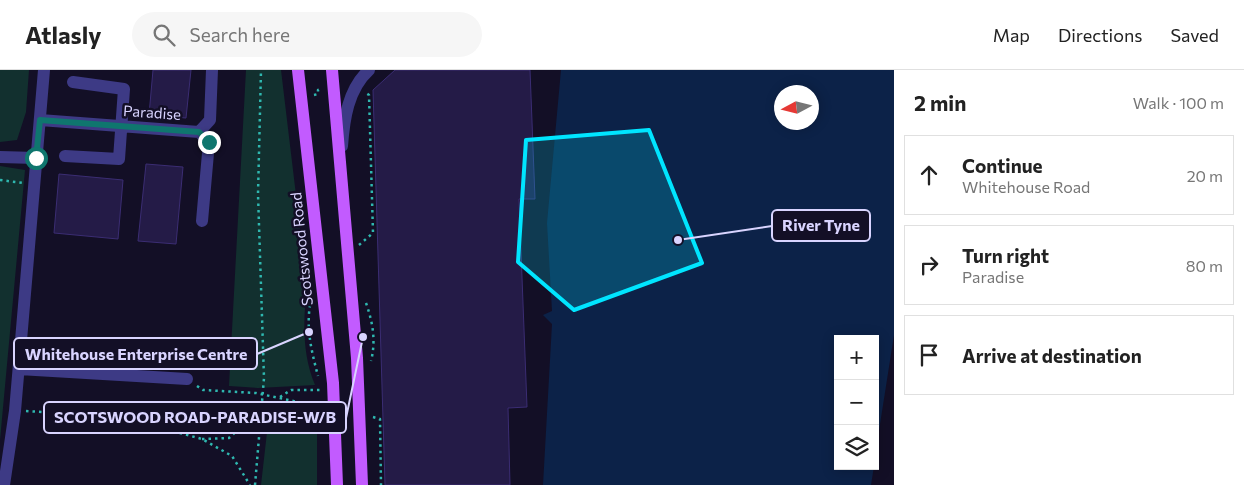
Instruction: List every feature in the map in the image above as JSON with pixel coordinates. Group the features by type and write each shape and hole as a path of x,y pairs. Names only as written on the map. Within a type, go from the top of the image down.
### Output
{"main road":[{"name":"Scotswood Road","path":"298,70 334,383 337,485"},
{"path":"332,70 357,358 362,485"}],"street":[{"path":"4,485 15,411 44,70"},
{"path":"199,132 210,120 212,70"},
{"path":"298,70 304,70"},
{"path":"340,164 348,105 356,86 369,70"},
{"path":"65,156 119,159 124,89 73,82"},
{"name":"Paradise","path":"40,120 199,132 209,142 202,221"},
{"path":"0,157 36,158"},
{"path":"19,368 187,379"}],"path":[{"path":"255,485 264,378 258,194 262,70"},
{"path":"301,96 318,94 318,90 333,87"},
{"path":"356,248 373,233 369,95 362,90"},
{"path":"0,180 34,184"},
{"path":"365,300 373,323 374,347 371,364"},
{"path":"187,379 203,390 256,393 301,403"},
{"path":"280,397 291,390 320,390"},
{"path":"202,439 229,438 262,408"},
{"path":"15,411 121,417 202,439 232,456 250,485"},
{"path":"380,419 381,485"}],"highlighted area":[{"path":"649,130 702,263 574,310 518,262 526,140"}],"green space":[{"path":"0,70 29,70 26,112 17,140 0,142"},
{"path":"246,70 281,70 307,287 304,324 306,349 315,385 258,388 229,386"},
{"path":"0,166 25,170 0,440"},
{"path":"270,406 317,412 317,485 261,485"}],"water":[{"path":"561,70 894,70 894,335 879,431 879,335 834,335 834,470 873,470 871,485 543,485 552,324 543,315 552,311 547,223"}],"building":[{"path":"153,70 191,70 186,118 149,115"},
{"path":"395,70 530,70 535,199 519,199 527,407 508,408 510,485 385,485 373,90"},
{"path":"146,164 183,167 176,244 138,241"},
{"path":"59,174 123,180 118,239 54,233"}],"place":[{"name":"River Tyne","path":"678,240"},
{"name":"Whitehouse Enterprise Centre","path":"309,332"},
{"name":"SCOTSWOOD ROAD-PARADISE-W/B","path":"363,337"}],"route":[{"path":"36,158 40,120 199,132 209,142"}]}
